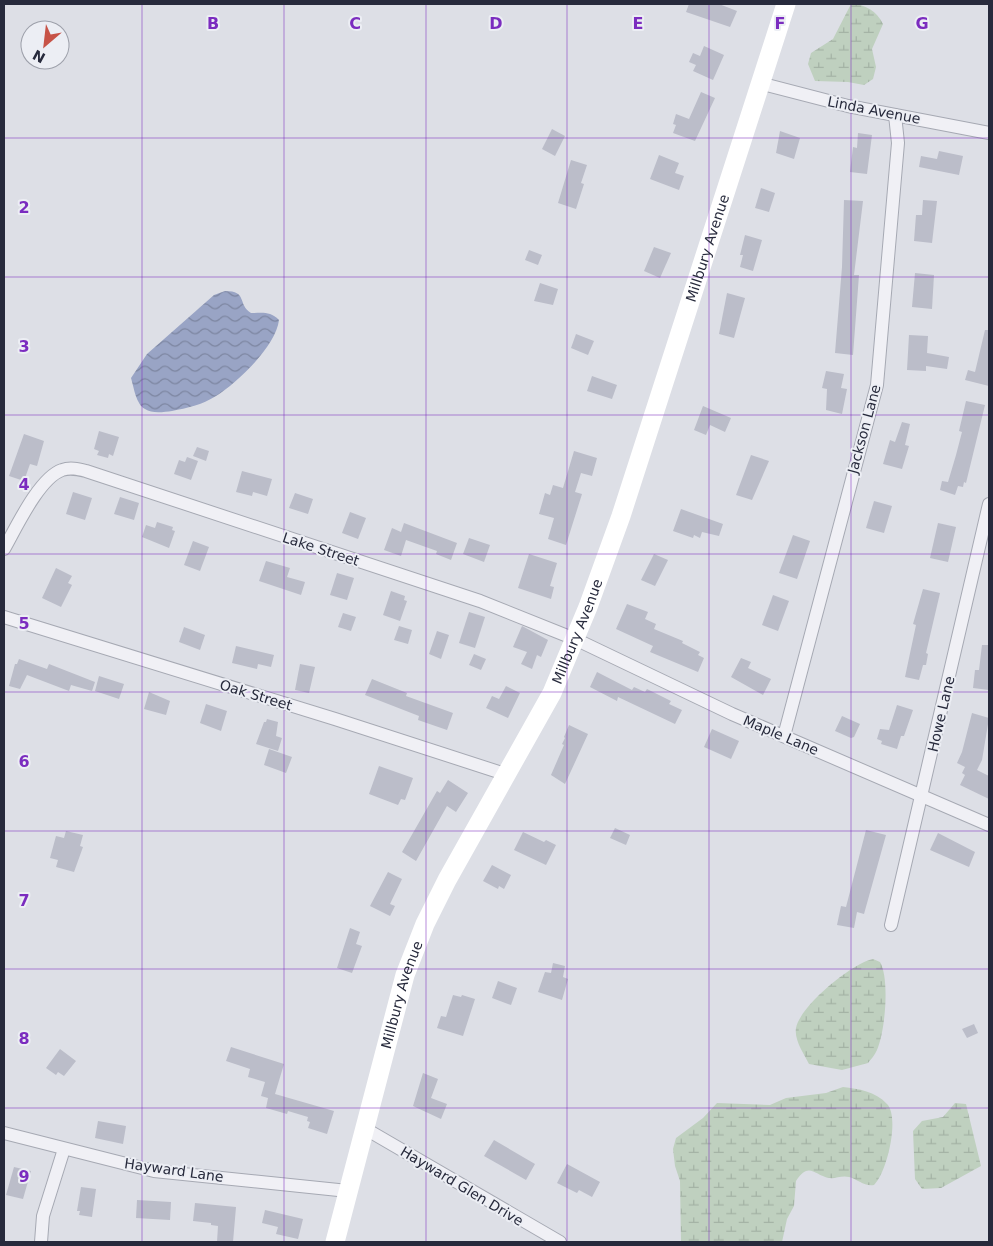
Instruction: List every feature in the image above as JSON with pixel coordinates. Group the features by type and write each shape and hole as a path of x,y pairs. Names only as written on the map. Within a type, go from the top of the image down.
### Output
{"main road":[{"name":"Millbury Avenue","path":"335,1242 405,975 425,924 467,843 508,775 552,693 575,639 621,516 786,4"}],"street":[{"name":"Linda Avenue","path":"759,83 848,106 989,133"},
{"name":"Jackson Lane","path":"784,736 877,385 898,143 895,115"},
{"name":"Lake Street","path":"4,549 40,489 55,473 64,469 86,471 480,600 575,639"},
{"name":"Howe Lane","path":"891,925 989,504"},
{"name":"Oak Street","path":"4,617 335,718 508,775"},
{"name":"Maple Lane","path":"575,639 784,736 989,825"},
{"name":"Hayward Glen Drive","path":"364,1128 560,1242"},
{"name":"Hayward Lane","path":"4,1133 154,1170 348,1191"},
{"path":"41,1242 43,1216 64,1149"}],"green space":[{"path":"851,4 861,5 870,9 883,24 872,49 876,67 873,79 864,85 848,82 815,81 808,64 811,53 833,39"},
{"path":"873,959 880,962 886,993 882,1031 875,1054 868,1063 842,1070 809,1064 796,1037 796,1028 800,1019 807,1008 840,977 864,962"},
{"path":"843,1087 872,1093 887,1104 891,1111 892,1132 890,1145 879,1179 874,1185 867,1185 846,1177 829,1178 808,1170 796,1181 794,1206 787,1219 782,1242 681,1242 680,1181 675,1166 673,1149 676,1138 703,1118 717,1103 770,1105 786,1098 826,1093"},
{"path":"955,1103 966,1104 981,1166 941,1188 922,1189 915,1179 913,1131 922,1121 943,1117"}],"water":[{"path":"225,291 237,293 244,306 251,313 269,314 279,320 271,341 244,373 225,390 211,399 194,406 172,411 155,412 148,411 142,407 137,400 131,378 147,354 214,295"}],"building":[{"path":"689,4 719,4 737,11 730,27 686,12"},
{"path":"704,46 724,55 713,80 693,71 696,65 689,62 693,53 700,56"},
{"path":"701,92 715,98 695,141 673,133 676,125 673,124 676,114 689,119"},
{"path":"552,129 565,136 555,156 542,149"},
{"path":"780,131 800,138 794,159 776,153"},
{"path":"858,133 872,135 867,174 850,172 853,147 857,148"},
{"path":"939,151 963,156 959,175 919,167 921,156 937,159"},
{"path":"659,155 679,163 675,173 684,176 679,190 650,179"},
{"path":"571,160 587,165 581,183 584,184 576,209 558,203"},
{"path":"761,188 775,193 769,212 755,208"},
{"path":"844,200 863,201 854,275 859,275 853,355 835,353 842,267"},
{"path":"923,200 937,201 932,243 914,241 916,215 922,215"},
{"path":"745,235 762,240 753,271 740,267 743,255 740,255"},
{"path":"654,247 671,253 660,278 644,271"},
{"path":"529,250 542,255 538,265 525,260"},
{"path":"915,273 934,275 932,309 912,307"},
{"path":"540,283 558,289 553,305 534,301"},
{"path":"727,293 745,298 734,338 719,334"},
{"path":"985,330 989,330 989,386 965,380 968,370 975,372"},
{"path":"576,334 594,341 588,355 571,348"},
{"path":"909,335 928,336 927,353 949,357 947,369 926,366 926,371 907,370"},
{"path":"826,371 844,374 841,388 847,389 842,414 826,410 827,389 822,388"},
{"path":"592,376 617,385 612,399 587,391"},
{"path":"966,401 985,405 966,483 964,482 963,487 958,486 955,495 940,490 942,481 948,482 956,455 962,432 959,431"},
{"path":"703,406 731,418 725,432 710,425 706,435 694,430"},
{"path":"902,422 910,424 905,445 909,446 902,469 883,464 890,440 895,442"},
{"path":"99,431 119,437 113,456 109,454 108,458 97,455 99,451 94,449"},
{"path":"24,434 44,441 37,466 30,464 24,481 9,476"},
{"path":"197,447 209,451 206,461 193,456"},
{"path":"574,451 597,458 592,476 581,473 575,492 582,494 566,545 548,539 554,518 539,514 545,493 550,495 553,485 563,488"},
{"path":"751,455 769,461 752,500 736,495"},
{"path":"187,457 198,461 191,480 174,474 179,460 185,462"},
{"path":"242,471 272,479 267,496 253,492 252,496 236,492"},
{"path":"73,492 92,498 85,520 66,514"},
{"path":"295,493 313,499 308,514 289,508"},
{"path":"120,497 139,503 134,520 114,514"},
{"path":"874,501 892,506 884,533 866,528"},
{"path":"681,509 723,524 719,536 702,532 700,538 694,535 693,538 673,531"},
{"path":"350,512 366,518 358,539 342,533"},
{"path":"157,522 173,527 172,530 175,531 169,548 142,537 146,525 155,528"},
{"path":"404,523 457,543 451,560 436,554 437,551 406,540 401,556 384,550 392,528 401,532"},
{"path":"938,523 956,527 948,562 930,558"},
{"path":"793,535 810,541 797,579 779,573"},
{"path":"469,538 490,545 484,562 463,554"},
{"path":"193,541 209,547 200,571 184,565"},
{"path":"529,554 557,563 550,586 554,587 551,599 518,588"},
{"path":"654,554 668,560 655,586 641,580"},
{"path":"266,561 290,568 287,577 305,582 301,595 259,581"},
{"path":"56,568 72,576 68,583 72,585 61,607 42,598"},
{"path":"337,573 354,578 347,600 330,595"},
{"path":"923,589 940,593 926,653 928,654 926,665 923,665 919,680 905,677 916,625 913,624"},
{"path":"391,591 405,596 404,600 407,601 400,621 383,615"},
{"path":"773,595 789,601 778,631 762,625"},
{"path":"627,604 648,612 645,619 656,624 654,629 683,641 682,643 700,652 698,655 704,658 698,672 650,652 653,646 616,629"},
{"path":"469,612 485,617 475,648 459,643"},
{"path":"343,613 356,617 351,631 338,627"},
{"path":"399,626 412,630 408,644 394,640"},
{"path":"522,626 548,640 541,657 537,655 532,669 521,664 527,652 513,647"},
{"path":"184,627 205,635 200,650 179,642"},
{"path":"437,631 449,635 441,659 429,654"},
{"path":"982,645 989,645 989,690 973,688 975,670 979,670"},
{"path":"236,646 274,655 271,667 258,664 257,669 232,663"},
{"path":"474,654 486,659 481,670 469,665"},
{"path":"741,658 751,662 748,668 771,679 763,695 731,677"},
{"path":"19,659 47,669 49,664 95,682 92,691 71,685 69,691 27,675 20,689 9,686 15,664 17,664"},
{"path":"300,664 315,667 309,693 295,690"},
{"path":"597,672 632,690 634,687 645,692 647,689 671,701 669,704 682,710 675,724 618,697 617,701 590,687"},
{"path":"99,676 124,684 119,699 95,691"},
{"path":"372,679 407,693 406,696 453,713 447,730 418,720 419,716 365,695"},
{"path":"506,686 520,693 508,718 486,708 492,696 499,699"},
{"path":"149,692 170,701 166,715 144,709"},
{"path":"206,704 227,711 221,731 200,723"},
{"path":"897,705 913,710 904,736 901,736 897,749 881,744 882,741 877,739 880,729 889,730"},
{"path":"972,713 989,718 982,760 977,770 989,776 989,799 960,785 965,775 962,773 965,767 957,763 962,752"},
{"path":"842,716 860,724 854,737 851,738 835,731"},
{"path":"267,719 278,722 276,736 282,738 278,751 256,744 264,722"},
{"path":"569,725 588,734 565,784 551,775 564,745 562,744"},
{"path":"712,729 739,741 731,759 704,747"},
{"path":"269,749 292,757 286,773 264,765"},
{"path":"379,766 413,778 405,800 401,799 398,805 369,794"},
{"path":"448,780 468,793 456,812 447,806 416,861 402,852 437,791 440,793"},
{"path":"615,828 630,835 626,845 610,838"},
{"path":"866,830 886,835 864,914 857,912 854,928 837,925 841,906 846,907"},
{"path":"66,831 83,835 80,846 83,847 74,872 56,867 58,860 50,858 56,836 64,838"},
{"path":"523,832 544,842 546,840 556,845 546,865 514,850"},
{"path":"938,833 975,852 969,867 930,850"},
{"path":"492,865 511,875 504,889 499,886 498,889 483,881"},
{"path":"388,872 402,879 390,904 395,906 390,916 370,906"},
{"path":"350,928 360,932 356,944 362,946 352,973 337,968"},
{"path":"553,963 565,966 563,977 568,979 562,1000 538,992 545,972 551,973"},
{"path":"498,981 517,988 511,1005 492,998"},
{"path":"453,995 461,997 462,995 475,999 463,1036 437,1028 441,1016 446,1017"},
{"path":"974,1024 978,1033 967,1038 962,1029"},
{"path":"231,1047 284,1064 275,1094 334,1111 327,1134 308,1128 310,1122 307,1121 308,1117 288,1111 287,1114 266,1108 268,1098 261,1096 265,1082 248,1077 250,1069 226,1061"},
{"path":"60,1049 76,1061 64,1076 58,1072 56,1075 46,1068"},
{"path":"423,1073 438,1079 431,1098 447,1104 441,1119 413,1106"},
{"path":"98,1121 126,1126 123,1144 95,1138"},
{"path":"494,1140 535,1164 526,1180 484,1156"},
{"path":"567,1164 600,1182 592,1197 579,1190 577,1193 557,1183"},
{"path":"14,1167 31,1171 23,1199 6,1195"},
{"path":"81,1187 96,1189 92,1217 79,1215 80,1211 77,1211"},
{"path":"137,1200 171,1202 170,1220 136,1218"},
{"path":"195,1203 236,1207 233,1242 217,1242 218,1226 211,1225 211,1223 193,1221"},
{"path":"265,1210 303,1219 298,1239 276,1234 278,1227 262,1223"}]}
